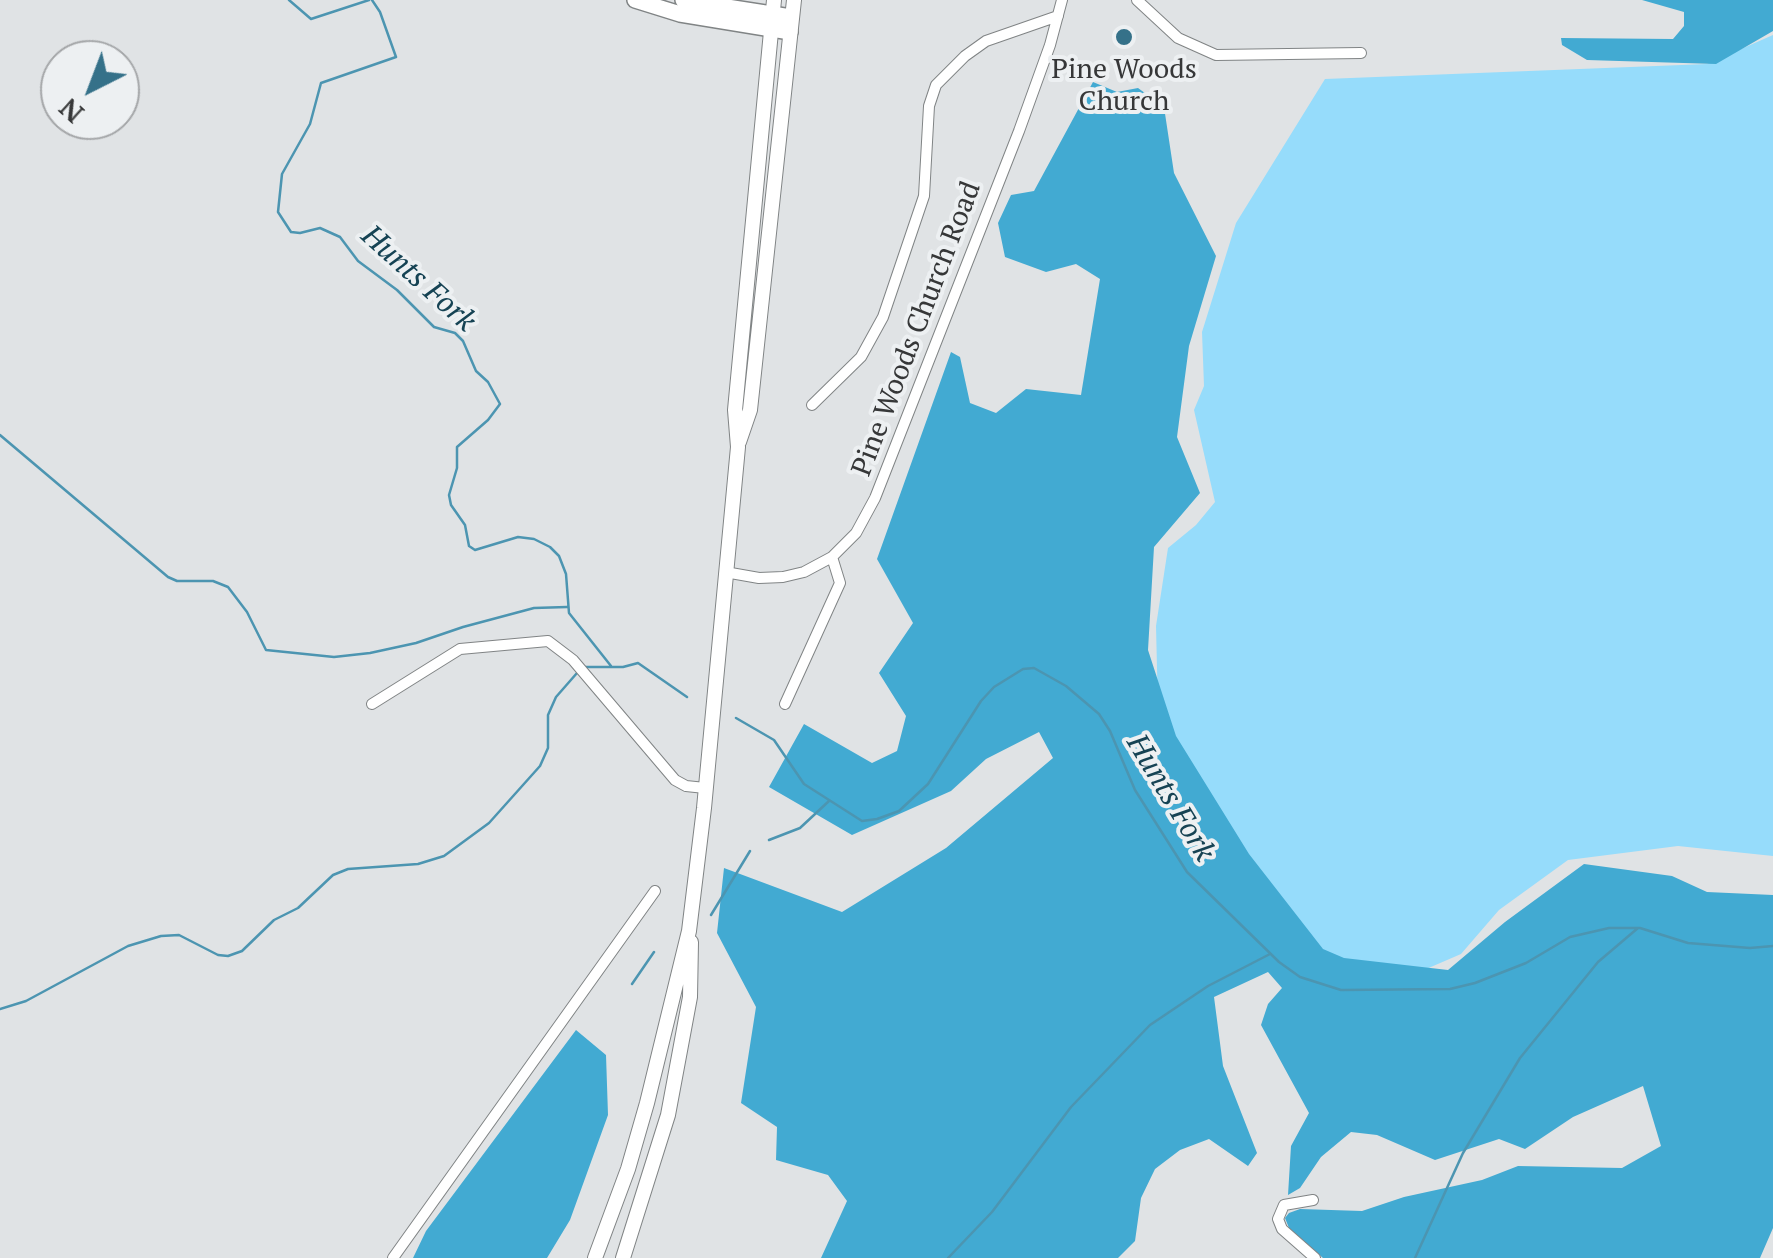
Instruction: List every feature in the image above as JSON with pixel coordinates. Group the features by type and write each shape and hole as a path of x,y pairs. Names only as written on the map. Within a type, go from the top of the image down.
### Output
{"highway":[{"path":"635,0 680,14 772,14"},
{"path":"683,0 791,16"}],"main road":[{"path":"595,1258 648,1103 688,931 706,788 738,447 735,410 772,14"},
{"path":"738,447 750,410 791,16"},
{"path":"623,1258 668,1115 690,997 692,946 688,931"}],"street":[{"name":"Pine Woods Church Road","path":"725,572 783,578 804,572 832,557 856,533 874,498 1020,128 1062,0"},
{"path":"1136,0 1178,38 1202,52 1362,53"},
{"path":"812,405 862,358 883,317 924,196 929,106 936,84 986,41 1058,16"},
{"path":"785,704 840,583 832,557"},
{"path":"372,704 460,649 548,641 573,660 675,780 686,786 706,788"},
{"path":"393,1258 655,891"},
{"path":"1313,1200 1284,1205 1278,1219 1282,1230 1315,1258"}],"shaded area":[{"path":"1642,0 1773,0 1773,31 1716,64 1587,60 1562,45 1561,38 1673,39 1684,26 1684,12"},
{"path":"1773,35 1773,856 1678,846 1568,860 1499,910 1461,954 1417,973 1329,964 1265,888 1158,710 1156,626 1168,548 1196,525 1215,502 1194,410 1204,386 1202,332 1236,223 1325,79 1707,64"},
{"path":"1093,82 1117,92 1138,88 1164,107 1174,173 1216,256 1189,346 1177,437 1200,493 1154,547 1148,650 1176,736 1249,854 1323,949 1344,958 1448,970 1584,864 1672,876 1707,892 1773,895 1773,1228 1760,1258 1323,1258 1289,1228 1285,1218 1289,1213 1300,1209 1362,1211 1404,1197 1482,1180 1518,1166 1622,1168 1661,1146 1643,1086 1573,1117 1525,1149 1499,1139 1435,1160 1377,1135 1351,1132 1321,1157 1300,1188 1288,1195 1291,1146 1309,1113 1261,1025 1268,1004 1282,988 1268,972 1214,997 1223,1066 1257,1153 1248,1166 1209,1139 1180,1150 1155,1169 1141,1198 1135,1241 1118,1258 821,1258 847,1201 828,1175 776,1160 777,1127 741,1103 756,1007 717,933 724,868 842,912 946,848 1053,758 1039,732 986,759 951,791 852,835 769,787 804,724 872,763 897,751 906,716 879,673 913,623 877,559 951,352 960,357 970,403 996,413 1026,389 1081,395 1100,279 1076,264 1046,272 1005,257 998,223 1011,195 1034,191"},
{"path":"576,1030 606,1055 608,1115 570,1220 547,1258 413,1258 426,1231"}],"waterway":[{"name":"Hunts Fork","path":"289,0 311,19 369,0"},
{"name":"Hunts Fork","path":"372,0 396,57 321,83 310,124 282,174 278,212 291,232 320,228 340,237 358,261 397,290 434,327 455,333 463,341 476,371 488,382 500,404 457,447 457,468 449,495 465,525 469,546 475,550 518,537 550,547 559,556 566,574 569,613 611,666"},
{"path":"0,435 168,577 177,581 213,581 228,587 247,612 266,650 334,657 370,653 534,608 567,607"},
{"name":"Hunts Fork","path":"586,667 638,663 687,697"},
{"name":"Hunts Fork","path":"736,718 774,740 804,784 862,821 877,819 899,811 928,784 994,687 1023,669 1034,668 1066,686 1099,714 1135,790 1187,872 1279,962 1300,977 1341,990 1450,989 1526,963 1570,937 1609,928 1640,928 1688,943 1773,946"},
{"path":"0,1009 26,1001 128,946 161,936 179,935 218,955 228,956 242,951 274,920 298,908 333,875 348,869 418,864 444,856 489,823 540,766 548,748 548,715 556,697 577,673"},
{"path":"769,840 800,828 829,801"},
{"path":"711,915 750,851"},
{"path":"1415,1258 1463,1153 1520,1058 1598,962 1638,928"},
{"path":"632,984 654,952"},
{"path":"948,1258 992,1212 1071,1107 1150,1025 1208,986 1270,954"}],"place":[{"name":"Pine Woods Church","path":"1124,37"}]}
